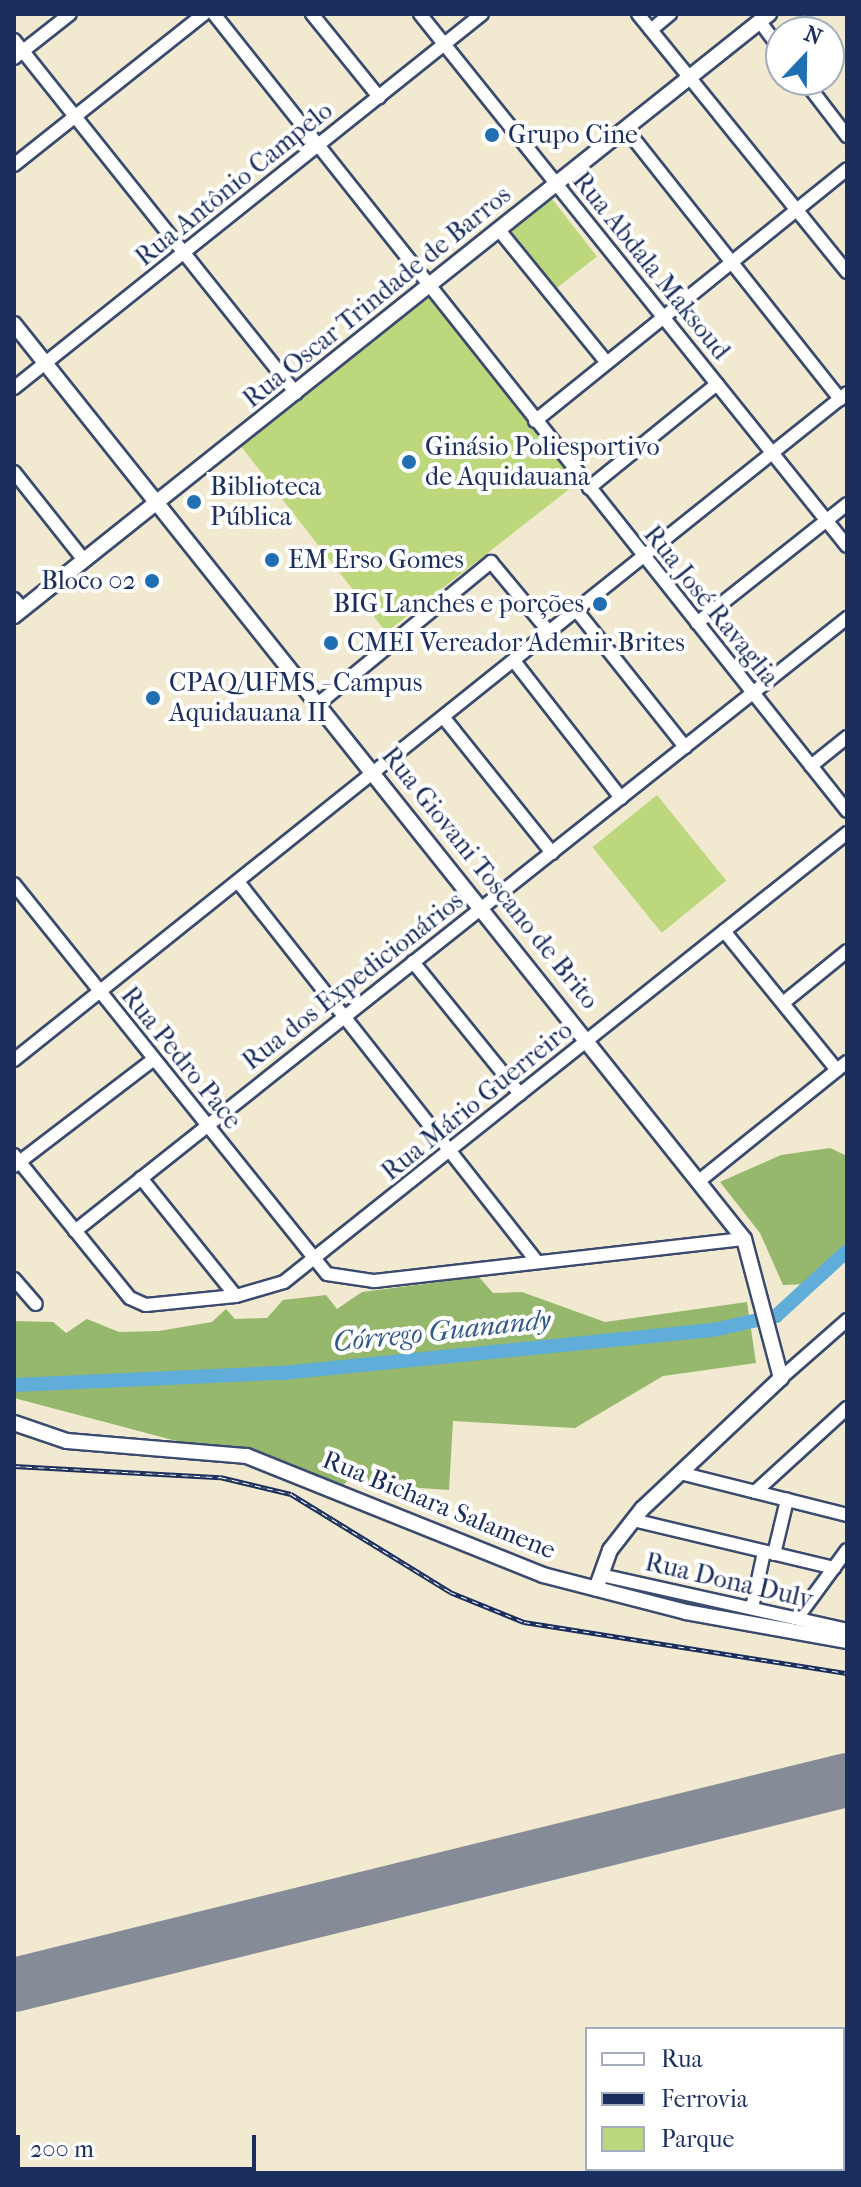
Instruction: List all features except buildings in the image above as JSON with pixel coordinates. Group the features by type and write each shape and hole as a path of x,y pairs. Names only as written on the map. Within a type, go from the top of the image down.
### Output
{"main road":[{"name":"Rua Oscar Trindade de Barros","path":"17,608 84,560 431,290 499,230 764,18"},
{"name":"Rua Giovani Toscano de Brito","path":"14,324 589,1039 744,1239 768,1348 781,1378"},
{"path":"598,1582 633,1520 781,1378"},
{"name":"Rua Bichara Salamene","path":"14,1423 67,1441 247,1456 543,1575 598,1582 847,1641"}],"street":[{"path":"18,55 70,14"},
{"path":"14,165 204,14"},
{"name":"Rua José Ravaglia","path":"214,14 316,147 847,811"},
{"path":"312,14 379,97"},
{"name":"Rua Abdala Maksoud","path":"420,14 847,546"},
{"name":"Rua Antônio Campelo","path":"14,388 482,14"},
{"path":"638,14 847,272"},
{"path":"651,30 670,14"},
{"path":"14,40 18,55 75,115 296,393"},
{"path":"816,96 847,136"},
{"path":"14,1060 844,396 626,129"},
{"path":"535,421 847,169"},
{"path":"499,230 607,363"},
{"path":"589,488 717,384"},
{"path":"14,472 84,560"},
{"path":"697,623 847,504"},
{"path":"318,704 491,562 550,633"},
{"path":"577,611 685,747"},
{"name":"Rua dos Expedicionários","path":"75,1231 847,618"},
{"path":"514,661 621,798"},
{"path":"444,718 552,853"},
{"path":"811,766 847,737"},
{"name":"Rua Mário Guerreiro","path":"236,1296 284,1282 847,833"},
{"path":"239,883 535,1259"},
{"name":"Rua Pedro Pace","path":"14,884 314,1258 344,1281 374,1281 535,1259 744,1239"},
{"path":"699,1181 842,1066 783,1003 724,931"},
{"path":"783,1003 847,951"},
{"path":"413,962 520,1094"},
{"path":"154,1059 16,1161 130,1298 146,1305 236,1296"},
{"path":"141,1178 236,1296"},
{"path":"14,1279 36,1304"},
{"path":"781,1378 847,1320"},
{"path":"755,1492 847,1408"},
{"path":"680,1473 847,1515"},
{"path":"752,1608 787,1500"},
{"path":"633,1520 834,1568"},
{"path":"797,1618 847,1550"},
{"name":"Rua Dona Duly","path":"598,1582 752,1608 847,1630"}],"green space":[{"path":"552,199 597,257 555,289 510,232"},
{"name":"Ginásio Poliesportivo de Aquidauana","path":"431,290 580,481 386,632 237,441"},
{"path":"657,795 726,880 662,933 592,847"},
{"path":"830,1148 847,1156 847,1243 807,1284 783,1285 760,1233 720,1182 781,1155"},
{"path":"479,1277 493,1293 522,1292 605,1322 747,1302 756,1363 663,1376 575,1428 453,1421 449,1490 406,1487 403,1479 386,1485 351,1478 343,1485 14,1398 14,1321 53,1322 66,1333 87,1319 119,1332 159,1331 212,1322 226,1309 235,1319 267,1318 283,1300 326,1295 337,1309 362,1292"}],"waterway":[{"name":"Córrego Guanandy","path":"14,1385 282,1373 713,1330 776,1316 847,1251"}],"runway":[{"path":"14,1985 847,1780"}],"railway":[{"path":"14,1466 220,1477 291,1494 450,1592 524,1622 847,1673"}],"place":[{"name":"Grupo Cine","path":"492,135"},
{"name":"Ginásio Poliesportivo de Aquidauana","path":"409,462"},
{"name":"Biblioteca Pública","path":"194,502"},
{"name":"EM Erso Gomes","path":"272,560"},
{"name":"Bloco 02","path":"152,581"},
{"name":"BIG Lanches e porções","path":"600,604"},
{"name":"CMEI Vereador Ademir Brites","path":"331,643"},
{"name":"CPAQ/UFMS - Campus Aquidauana II","path":"153,698"}]}
